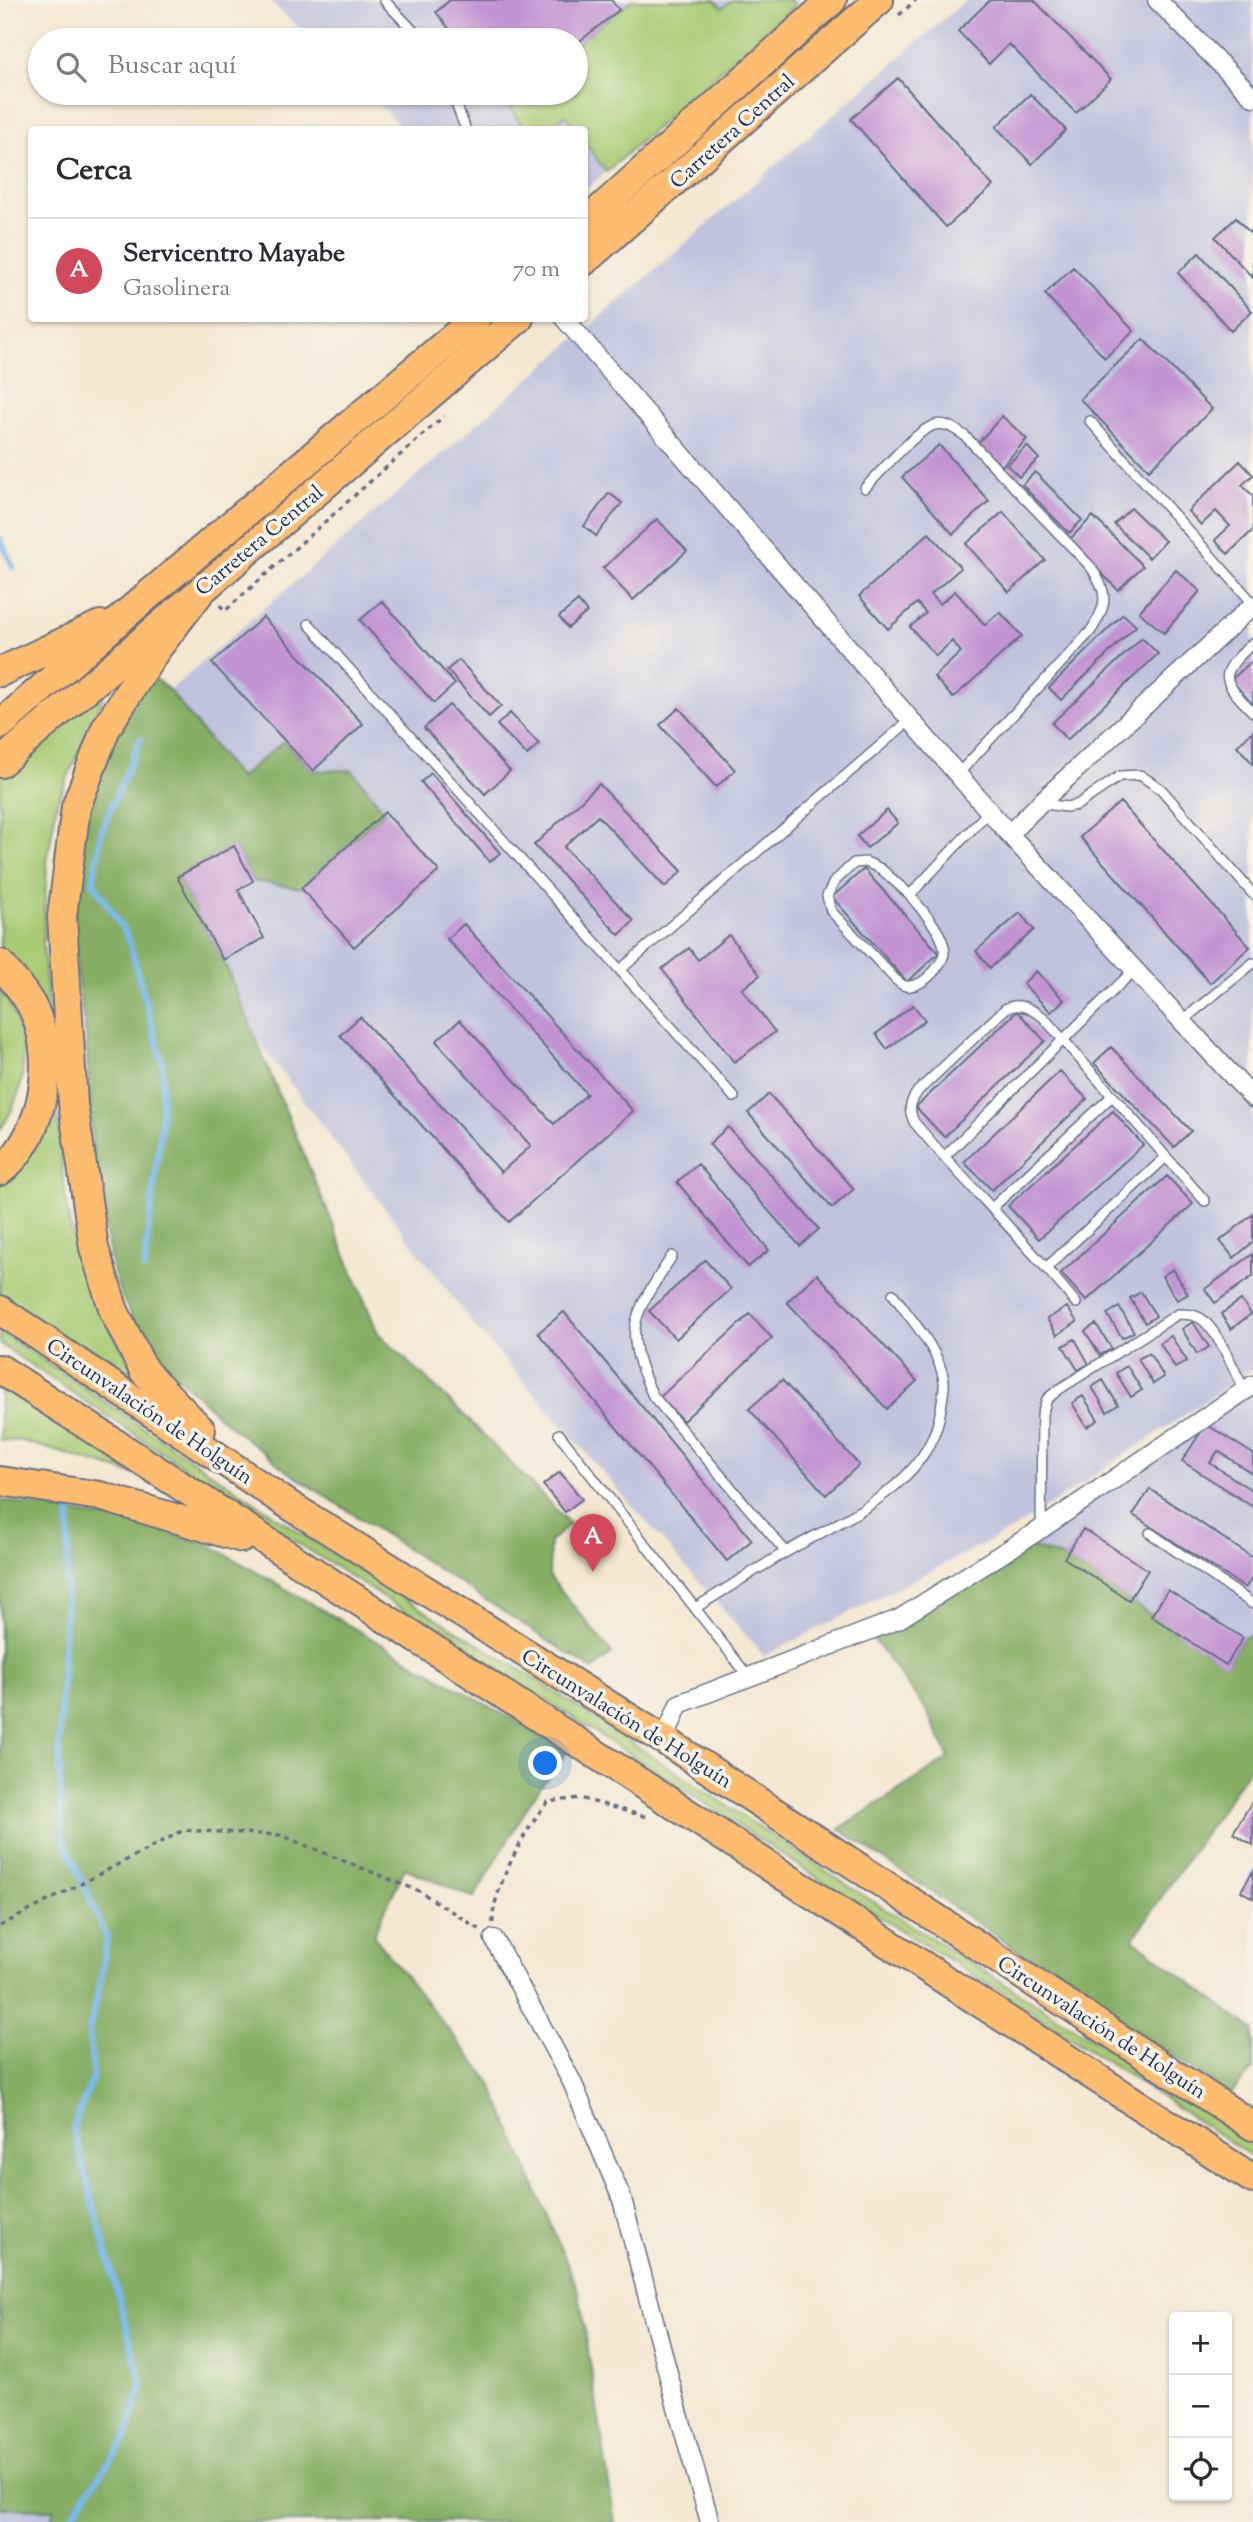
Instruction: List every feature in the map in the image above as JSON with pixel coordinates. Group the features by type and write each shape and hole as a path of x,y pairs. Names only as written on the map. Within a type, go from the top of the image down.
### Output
{"highway":[{"name":"Carretera Central","path":"588,220 832,0"},
{"name":"Carretera Central","path":"588,257 879,0"},
{"name":"Carretera Central","path":"0,725 471,322"},
{"name":"Carretera Central","path":"0,763 514,322"},
{"path":"204,587 155,651 106,728 76,807 62,916 73,1104 94,1248 114,1311 144,1371 193,1423 286,1503"},
{"path":"0,672 134,608"},
{"path":"0,964 30,1004 44,1045 45,1088 32,1129 8,1164 0,1171"},
{"name":"Circunvalación de Holguín","path":"0,1310 286,1503 664,1740 1253,2126"},
{"path":"0,1369 1253,2179"},
{"path":"0,1481 100,1496 273,1547"}],"street":[{"path":"1157,0 1253,97"},
{"path":"567,322 1009,834 1253,1098"},
{"path":"1009,834 1253,604"},
{"path":"664,1740 679,1704 899,1619 1041,1529 1249,1388"},
{"path":"494,1939 572,2082 622,2199 710,2522"}],"lane":[{"path":"384,0 411,28"},
{"path":"457,105 464,126"},
{"path":"1090,421 1253,604"},
{"path":"865,488 921,433 936,424 950,426 965,436 1090,566 1102,583 1105,600 1100,617 1090,632 957,775"},
{"path":"309,624 734,1097"},
{"path":"1253,643 1228,670 1226,678 1231,690 1253,712"},
{"path":"620,970 910,720"},
{"path":"1040,803 1066,807 1077,805 1120,776 1140,775 1161,789 1253,894"},
{"path":"910,895 989,811"},
{"path":"866,862 881,869 910,895 940,936 944,950 940,964 920,982 909,986 895,979 831,911 827,896 834,882 854,863 866,862"},
{"path":"1182,1021 1253,963"},
{"path":"944,1157 1134,970"},
{"path":"1076,1303 1047,1267 944,1157 914,1122 911,1114 911,1100 918,1091 1011,1005 1031,1009 1043,1017 1205,1200"},
{"path":"992,1208 1112,1096"},
{"path":"1047,1267 1166,1157"},
{"path":"672,1256 638,1310 633,1340 641,1369 653,1396 786,1552"},
{"path":"695,1608 786,1552 858,1514 901,1481 927,1447 939,1420 944,1383 935,1355 893,1294"},
{"path":"1041,1529 1042,1414 1048,1399 1058,1390 1178,1314 1190,1314 1202,1319 1249,1388"},
{"path":"559,1434 748,1676"},
{"path":"1150,1533 1253,1604"}],"path":[{"path":"204,587 225,611 451,410"},
{"path":"494,1939 492,1913 496,1898 526,1833 536,1815 548,1802 580,1798 648,1817"},
{"path":"0,1926 184,1830 280,1835 419,1891 494,1939"}],"shaded area":[{"path":"269,0 801,0 588,187 588,126 401,126 379,105 588,105 588,28 298,28"},
{"path":"966,0 1253,0 1253,1369 1015,1528 764,1656 471,1322 118,856 147,710"},
{"path":"1253,1388 1253,1700 1021,1544"},
{"path":"0,2508 54,2509 52,2522 0,2522"}],"green space":[{"path":"632,0 715,0 722,8 733,0 790,0 794,6 606,172 588,146 588,126 574,126 565,115 548,126 522,126 509,105 588,105 588,35"},
{"path":"153,677 169,690 239,778 284,741 313,771 352,770 385,812 301,888 253,881 234,846 177,877 223,960 378,1333 464,1415 570,1524 550,1542 549,1576 612,1653 593,1670 287,1471 223,1420 169,1369 138,1329 120,1293 111,1264 92,1146 86,1036 78,986 74,929 83,811 110,740"},
{"path":"109,683 57,802 47,862 43,943 69,1222 81,1266 101,1314 158,1406 0,1299 0,1173 49,1065 0,952 0,779"},
{"path":"0,988 17,1024 23,1060 17,1095 0,1130"},
{"path":"0,1331 320,1546 535,1679 847,1885 1191,2101 1253,2144 1253,2157 998,1990 834,1889 661,1774 276,1529 0,1344"},
{"path":"0,1382 136,1475 23,1441 0,1440"},
{"path":"0,1500 128,1521 208,1544 567,1751 532,1799 474,1898 405,1868 373,1935 491,2083 579,2292 615,2522 52,2522 54,2509 0,2508"},
{"path":"1021,1544 1064,1558 1226,1664 1243,1638 1253,1634 1253,1763 1133,1939 1253,2030 1253,2069 1230,2095 839,1829 949,1758 927,1711 872,1637"}],"building":[{"path":"450,0 611,0 619,10 588,35 588,28 449,28 436,12"},
{"path":"990,0 1034,0 1111,79 1076,113 1009,44 989,64 958,31"},
{"path":"898,78 993,186 946,227 851,119"},
{"path":"1030,94 1066,130 1032,164 996,127"},
{"path":"1236,218 1253,236 1253,278 1215,237"},
{"path":"1199,253 1252,311 1231,331 1178,273"},
{"path":"1073,267 1134,331 1105,358 1045,294"},
{"path":"1143,339 1212,409 1149,470 1080,399"},
{"path":"1002,416 1027,439 1002,466 977,444"},
{"path":"939,445 989,501 953,534 902,477"},
{"path":"1027,446 1039,459 1019,477 1007,465"},
{"path":"1240,461 1253,475 1242,485 1253,496 1253,530 1228,554 1215,540 1230,526 1216,511 1201,525 1188,511"},
{"path":"1035,472 1082,520 1069,533 1022,485"},
{"path":"609,493 622,503 596,536 584,526"},
{"path":"1131,508 1165,541 1149,558 1114,524"},
{"path":"1003,512 1045,560 1009,592 966,544"},
{"path":"1093,516 1143,566 1118,590 1069,540"},
{"path":"657,519 687,551 633,600 603,568"},
{"path":"929,533 961,568 931,594 940,604 955,591 985,625 1000,612 1022,636 953,698 934,677 961,652 952,641 936,656 910,627 926,613 917,603 888,629 859,596"},
{"path":"1176,570 1200,591 1164,633 1139,612"},
{"path":"382,601 455,684 434,703 360,620"},
{"path":"578,601 587,612 568,628 559,617"},
{"path":"1123,614 1136,626 1061,700 1049,688"},
{"path":"263,617 363,724 313,771 212,663"},
{"path":"1142,638 1158,654 1067,740 1052,723"},
{"path":"459,660 501,706 489,717 447,670"},
{"path":"1253,660 1253,705 1231,680"},
{"path":"449,705 510,771 485,794 424,728"},
{"path":"679,708 735,770 716,787 660,725"},
{"path":"510,713 539,744 527,755 497,725"},
{"path":"1253,731 1253,764 1237,746"},
{"path":"431,773 500,853 490,862 421,782"},
{"path":"599,784 682,871 665,887 598,816 564,847 634,921 619,935 534,845"},
{"path":"1120,802 1250,947 1210,983 1080,837"},
{"path":"887,810 898,823 867,848 857,836"},
{"path":"385,812 439,871 354,947 301,888"},
{"path":"234,846 253,881 238,890 264,938 223,960 177,877"},
{"path":"864,869 939,953 907,982 832,897"},
{"path":"1020,913 1034,930 990,968 976,951"},
{"path":"464,924 633,1111 509,1222 340,1035 360,1017 501,1172 531,1146 436,1041 460,1020 554,1124 587,1094 447,939"},
{"path":"729,935 760,975 742,989 775,1032 734,1062 662,969 689,948 698,960"},
{"path":"1036,971 1064,1000 1051,1012 1023,984"},
{"path":"913,1005 925,1020 887,1049 876,1034"},
{"path":"1017,1011 1045,1041 944,1137 916,1107"},
{"path":"1111,1047 1191,1131 1174,1147 1094,1063"},
{"path":"1060,1071 1087,1099 992,1190 964,1162"},
{"path":"769,1094 854,1189 832,1208 748,1113"},
{"path":"1113,1111 1143,1145 1039,1239 1008,1206"},
{"path":"728,1127 819,1229 800,1246 709,1144"},
{"path":"698,1164 769,1250 748,1267 677,1182"},
{"path":"1167,1176 1193,1204 1086,1301 1061,1273"},
{"path":"1253,1214 1253,1242 1234,1258 1220,1241"},
{"path":"1253,1254 1253,1276 1215,1303 1205,1289"},
{"path":"705,1260 731,1289 676,1339 649,1311"},
{"path":"1173,1269 1188,1294 1177,1300 1162,1276"},
{"path":"817,1274 917,1381 887,1409 787,1302"},
{"path":"1141,1292 1156,1316 1145,1323 1130,1298"},
{"path":"1241,1300 1251,1314 1231,1329 1221,1314"},
{"path":"1067,1307 1077,1322 1057,1335 1047,1319"},
{"path":"1119,1307 1134,1332 1122,1338 1107,1314"},
{"path":"564,1312 752,1540 727,1561 538,1333"},
{"path":"750,1314 772,1338 683,1421 660,1397"},
{"path":"1193,1322 1209,1347 1197,1354 1182,1329"},
{"path":"1096,1324 1112,1349 1100,1355 1085,1331"},
{"path":"1171,1336 1187,1361 1175,1368 1160,1343"},
{"path":"1075,1339 1089,1364 1078,1370 1063,1346"},
{"path":"1149,1353 1164,1377 1153,1384 1138,1359"},
{"path":"1127,1366 1142,1390 1131,1397 1116,1373"},
{"path":"782,1380 859,1465 826,1495 749,1409"},
{"path":"1103,1380 1118,1405 1107,1412 1092,1387"},
{"path":"1083,1396 1098,1420 1087,1427 1072,1403"},
{"path":"1206,1424 1253,1454 1253,1474 1218,1451 1210,1463 1253,1491 1253,1507 1182,1461"},
{"path":"560,1472 582,1499 565,1512 543,1485"},
{"path":"1150,1489 1253,1558 1253,1577 1245,1588 1133,1515"},
{"path":"1083,1529 1148,1570 1129,1600 1064,1558"},
{"path":"1168,1590 1243,1638 1226,1665 1151,1616"},
{"path":"1253,1800 1253,1845 1233,1833"},
{"path":"1253,1871 1253,1898 1241,1891"}],"waterway":[{"path":"0,539 13,567"},
{"path":"141,738 102,829 93,882 128,937 163,1065 161,1127 144,1269"},
{"path":"67,2522 126,2438 142,2384 73,2128 93,2078 89,2031 107,1938 62,1834 59,1750 70,1508"}],"place":[{"name":"Servicentro Mayabe","path":"593,1572"}]}
